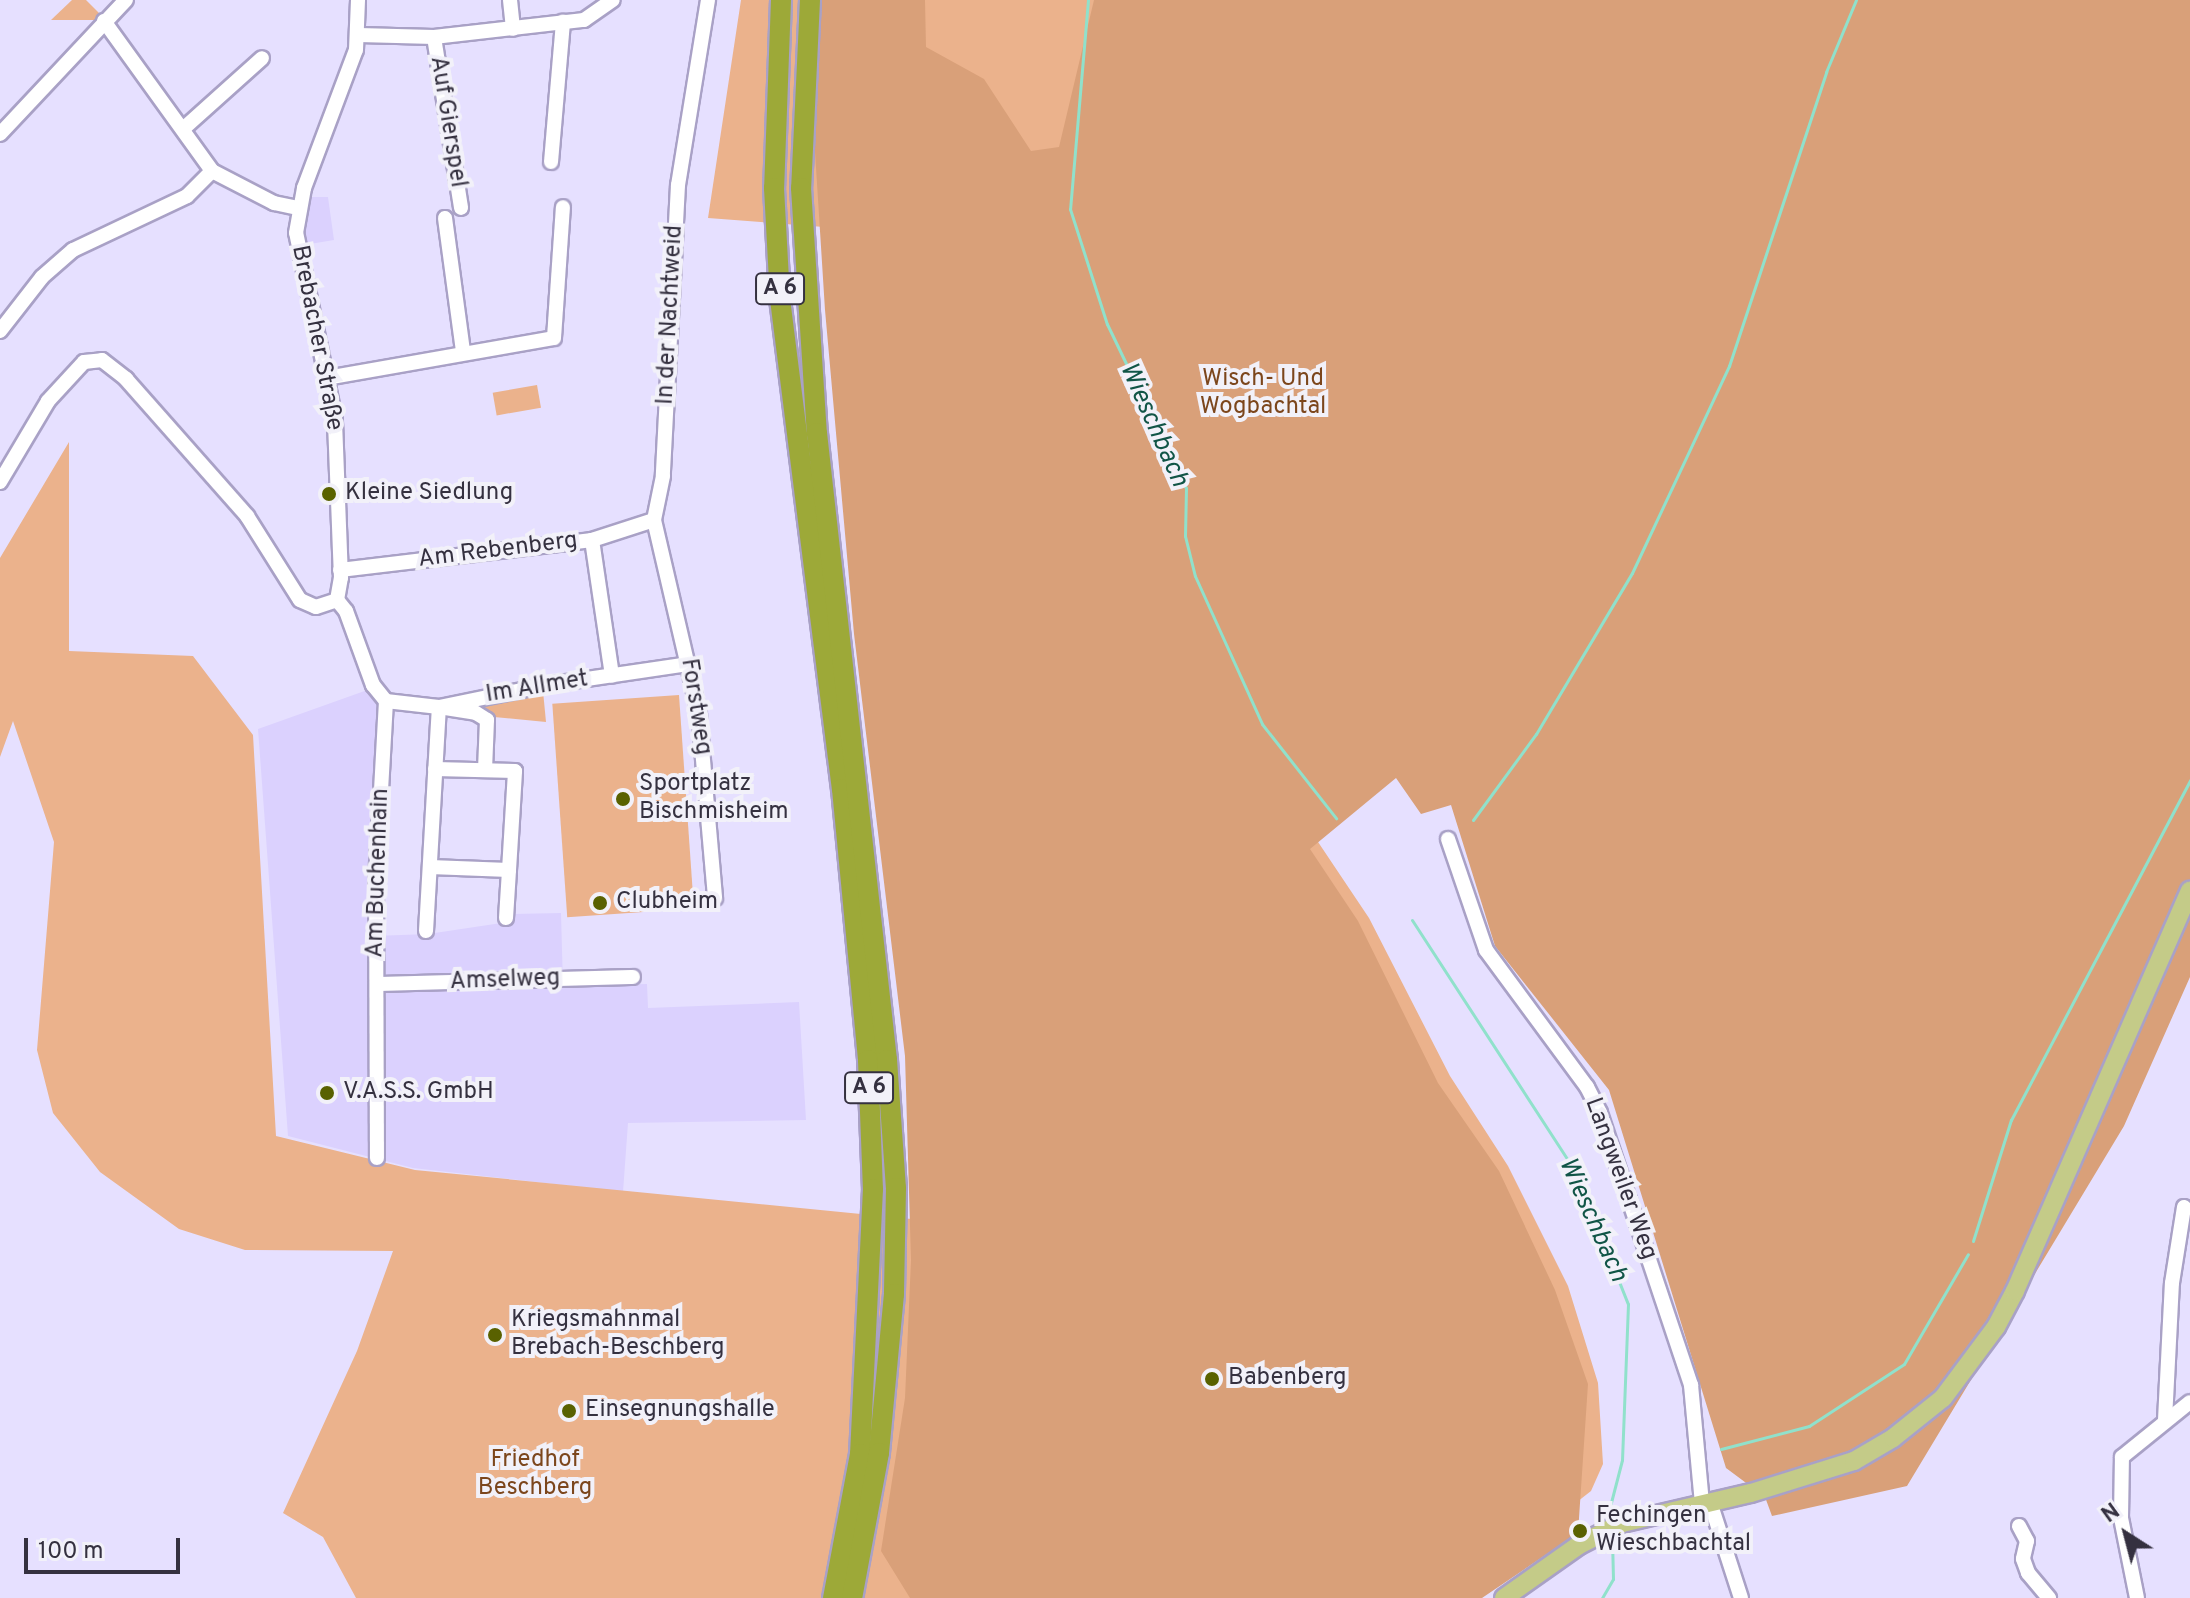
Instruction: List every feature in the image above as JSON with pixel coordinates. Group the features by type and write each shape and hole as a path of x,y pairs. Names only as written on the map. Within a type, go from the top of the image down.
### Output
{"highway":[{"name":"A 6","path":"781,0 775,72 776,242 887,1060 896,1188 894,1294 879,1453 852,1598"},
{"name":"A 6","path":"810,0 803,242 823,576 868,1060 873,1189 860,1454 833,1598"}],"main road":[{"path":"1504,1598 1596,1535 1647,1515 1810,1476 1871,1452 1920,1420 1964,1373 2015,1291 2190,891"}],"street":[{"path":"0,134 126,0"},
{"name":"Brebacher Straße","path":"337,600 340,570 335,419 296,233 298,208 359,35 358,0"},
{"path":"510,0 513,29"},
{"name":"Auf Gierspel","path":"359,35 434,37 513,29 594,16 613,0"},
{"name":"In der Nachtweid","path":"654,520 663,476 675,214 708,0"},
{"path":"104,21 212,171 274,203 298,208"},
{"path":"551,162 563,22"},
{"name":"Auf Gierspel","path":"434,37 461,208"},
{"path":"183,129 262,58"},
{"path":"0,331 42,277 73,250 187,196 212,171"},
{"path":"327,378 554,338 563,207"},
{"path":"445,218 463,352"},
{"path":"0,482 48,401 84,362 102,360 126,379 247,516 300,600 316,607 337,600 346,611 373,685 386,701"},
{"name":"Am Rebenberg","path":"340,570 592,540 654,520"},
{"name":"Forstweg","path":"654,520 702,730 715,898"},
{"path":"592,540 612,676"},
{"name":"Im Allmet","path":"386,701 439,707 689,664"},
{"name":"Am Buchenhain","path":"377,1158 376,879 386,701"},
{"path":"426,931 439,707 476,713 487,720 485,769"},
{"path":"435,769 515,771 506,918"},
{"name":"Langweiler Weg","path":"1448,839 1486,950 1587,1087 1600,1113 1691,1385 1706,1503 1741,1598"},
{"path":"430,867 509,870"},
{"name":"Amselweg","path":"377,984 633,977"},
{"path":"2165,1420 2172,1283 2184,1207"},
{"path":"2137,1598 2123,1531 2118,1470 2122,1457 2190,1402"},
{"path":"2019,1526 2027,1541 2023,1559 2028,1573 2049,1598"}],"shaded area":[{"path":"301,197 328,197 334,240 298,246"},
{"path":"373,688 381,709 374,936 428,934 508,922 513,914 561,913 563,986 647,984 648,1008 799,1002 806,1120 628,1123 623,1192 413,1168 288,1136 258,729"}],"green space":[{"path":"72,0 86,0 101,15 95,20 51,20"},
{"name":"Wisch- Und Wogbachtal","path":"741,0 2190,0 1621,1079 1435,749 1310,830 1369,918 1450,1076 1508,1166 1568,1286 1598,1383 1603,1464 1591,1491 1508,1556 1437,1598 356,1598 323,1537 283,1513 357,1351 393,1251 245,1250 179,1229 100,1172 53,1113 37,1050 54,842 13,721 0,757 0,558 69,442 69,651 193,656 253,735 276,1136 415,1170 942,1222 850,229 708,218"},
{"name":"Wisch- Und Wogbachtal","path":"821,0 925,0 926,47 984,79 1031,151 1059,147 1094,0 2190,0 2190,977 2124,1126 1907,1486 1772,1516 1765,1497 1726,1468 1609,1090 1495,946 1451,805 1421,814 1396,778 1310,849 1358,921 1438,1083 1499,1171 1555,1290 1588,1384 1578,1533 1482,1598 910,1598 881,1551 905,1398 911,1260 905,1056 854,634 825,310 814,136"},
{"path":"537,385 541,408 497,415 493,393"},
{"path":"543,691 546,722 494,717 470,707"},
{"name":"Sportplatz Bischmisheim","path":"679,695 694,908 567,917 552,704"}],"waterway":[{"name":"Wieschbach","path":"1088,0 1070,209 1107,324 1186,488 1185,536 1195,576 1262,724 1336,818"},
{"path":"1473,820 1536,734 1632,573 1729,366 1826,72 1856,0"},
{"path":"1973,1241 2011,1120 2190,780"},
{"name":"Wieschbach","path":"1412,920 1575,1171 1628,1304 1622,1460 1608,1514"},
{"path":"1721,1449 1809,1426 1904,1364 1968,1254"},
{"name":"Wieschbach","path":"1602,1598 1613,1579 1612,1538"}],"place":[{"name":"Kleine Siedlung","path":"329,494"},
{"name":"Sportplatz Bischmisheim","path":"623,799"},
{"name":"Clubheim","path":"600,903"},
{"name":"V.A.S.S. GmbH","path":"327,1093"},
{"name":"Kriegsmahnmal Brebach-Beschberg","path":"495,1335"},
{"name":"Babenberg","path":"1212,1379"},
{"name":"Einsegnungshalle","path":"569,1411"},
{"name":"Fechingen Wieschbachtal","path":"1580,1531"}],"park label":[{"name":"Friedhof Beschberg","path":"535,1475"}]}
